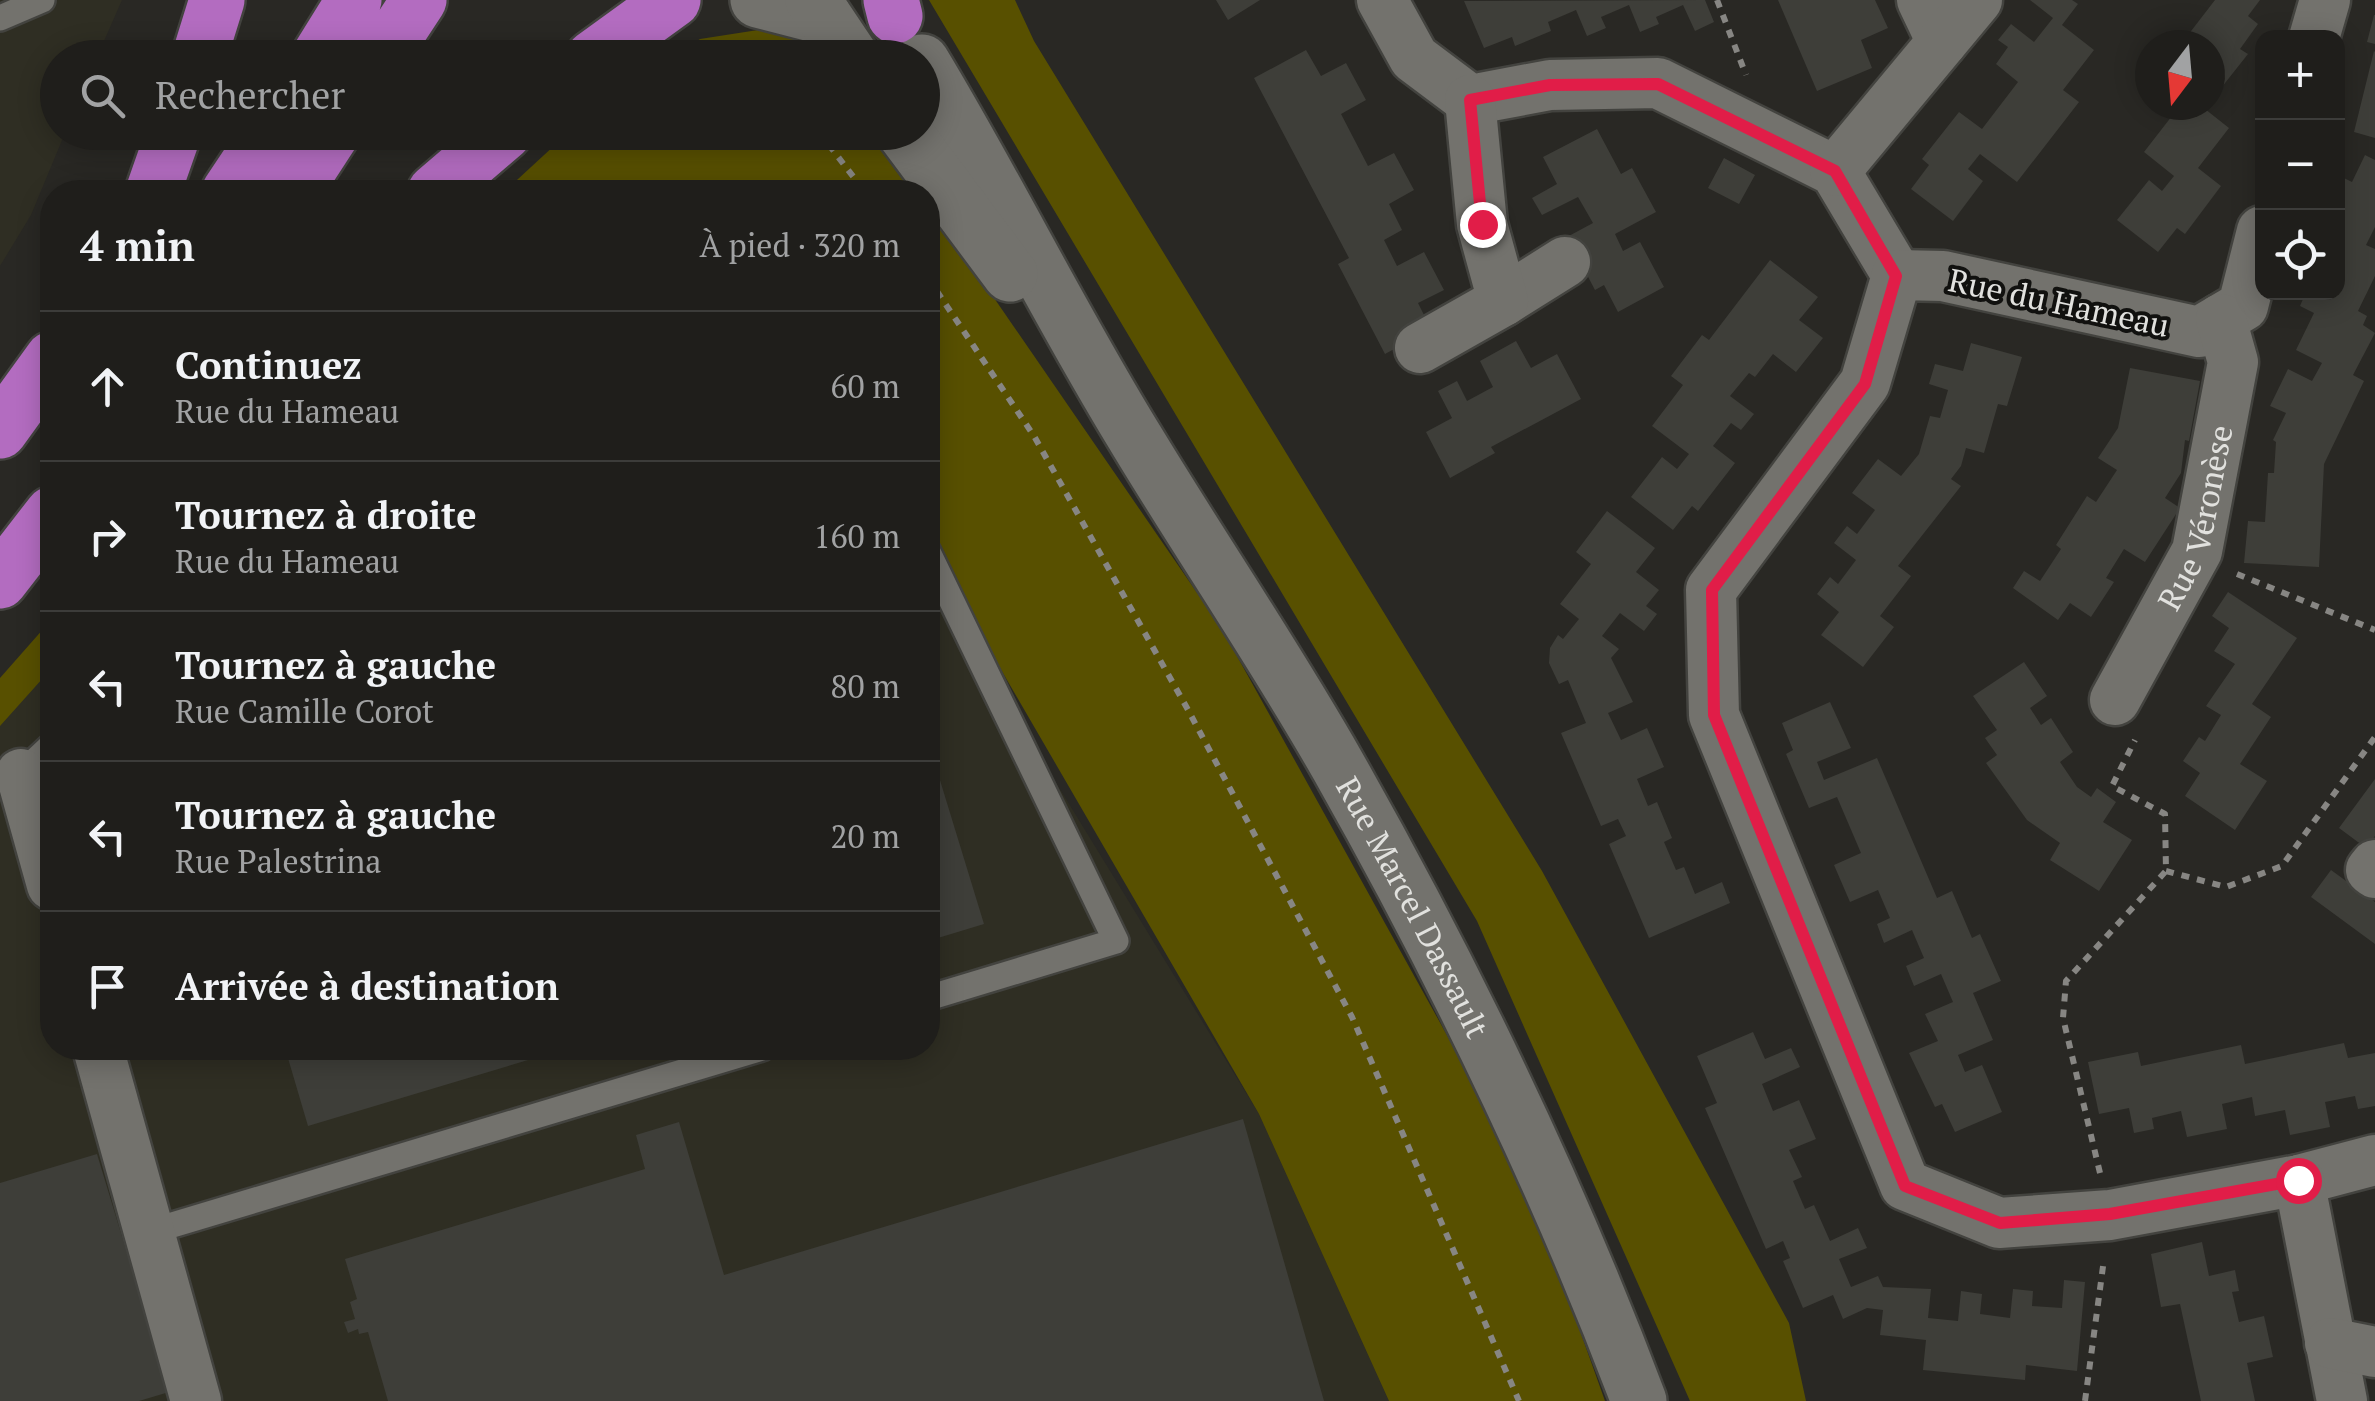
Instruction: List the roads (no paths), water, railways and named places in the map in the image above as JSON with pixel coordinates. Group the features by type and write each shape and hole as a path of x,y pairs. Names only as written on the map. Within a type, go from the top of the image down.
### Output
{"highway":[{"path":"205,40 218,0"},
{"path":"329,40 354,0"},
{"path":"392,40 418,0"},
{"path":"618,40 673,0"},
{"path":"157,180 168,150"},
{"path":"237,180 257,150"},
{"path":"302,180 321,150"},
{"path":"449,180 484,150"},
{"path":"0,431 40,376"},
{"path":"0,467 40,423"},
{"path":"0,581 40,529"},
{"path":"0,600 40,561"}],"street":[{"path":"758,0 830,25"},
{"path":"1382,0 1414,58 1470,100 1550,85 1658,84 1835,171 1896,276 1865,384 1712,590 1714,715 1905,1186 2000,1223 2110,1214 2298,1180 2375,1160"},
{"path":"1835,171 1932,21 1977,0"},
{"path":"2316,30 2324,0"},
{"name":"Rue Marcel Dassault","path":"940,93 1136,440 1237,596 1432,937 1529,1134 1595,1284 1639,1401"},
{"path":"1470,100 1482,224 1504,301"},
{"name":"Rue Marcel Dassault","path":"918,150 1136,440"},
{"path":"2221,319 2243,306 2255,259"},
{"path":"1420,348 1565,262"},
{"name":"Rue du Hameau","path":"1896,276 1942,276 2199,332 2221,319"},
{"name":"Rue Véronèse","path":"2128,713 2194,556 2233,362 2221,319"},
{"path":"37,759 40,784"},
{"path":"2375,864 2371,870 2375,873"},
{"path":"101,1060 196,1401"},
{"path":"2298,1180 2353,1348 2342,1401"}],"lane":[{"path":"0,18 42,0"},
{"path":"940,577 1116,941 940,994"},
{"path":"149,1232 722,1060"}]}
